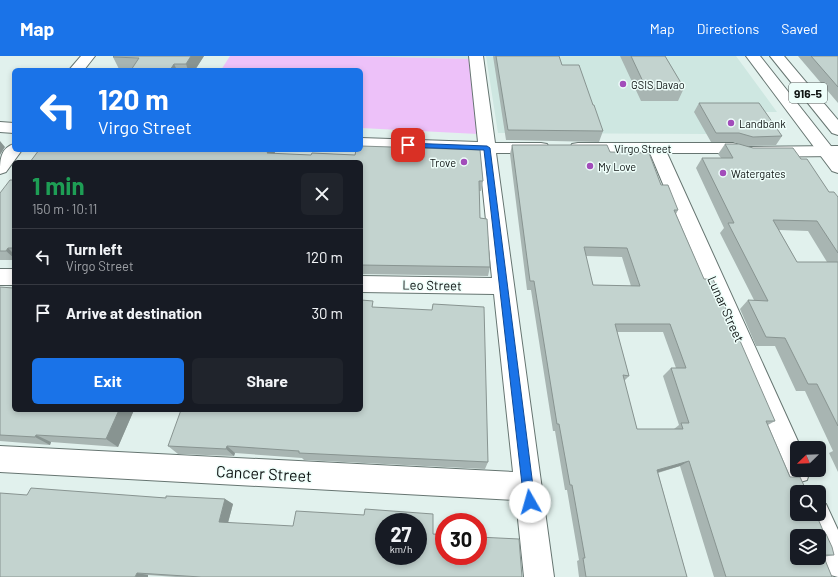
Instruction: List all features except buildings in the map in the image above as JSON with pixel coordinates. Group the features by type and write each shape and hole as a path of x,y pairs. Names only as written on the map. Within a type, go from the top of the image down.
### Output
{"street":[{"path":"78,68 88,56"},
{"path":"476,56 539,577"},
{"name":"916-5","path":"753,56 831,148 838,167"},
{"name":"916-5","path":"777,56 838,130"},
{"path":"0,127 12,128"},
{"name":"Virgo Street","path":"363,143 487,148 733,148 746,152 831,148"},
{"name":"Lunar Street","path":"656,148 790,454"},
{"path":"0,168 12,152"},
{"path":"0,277 12,277"},
{"name":"Leo Street","path":"363,284 504,286"},
{"name":"Cancer Street","path":"0,459 528,487"},
{"path":"819,521 838,563"}],"shaded area":[{"path":"230,56 351,56 472,59 478,134 363,128 363,68 222,68"},
{"path":"351,56 472,56 472,59"},
{"name":"GSIS Davao","path":"486,56 736,56 777,112 695,112 707,134 498,133"}],"place":[{"name":"GSIS Davao","path":"623,84"},
{"name":"Landbank","path":"731,123"},
{"name":"Trove","path":"464,162"},
{"name":"My Love","path":"590,166"},
{"name":"Watergates","path":"723,173"}],"route":[{"path":"408,145 487,148 530,502"}]}
